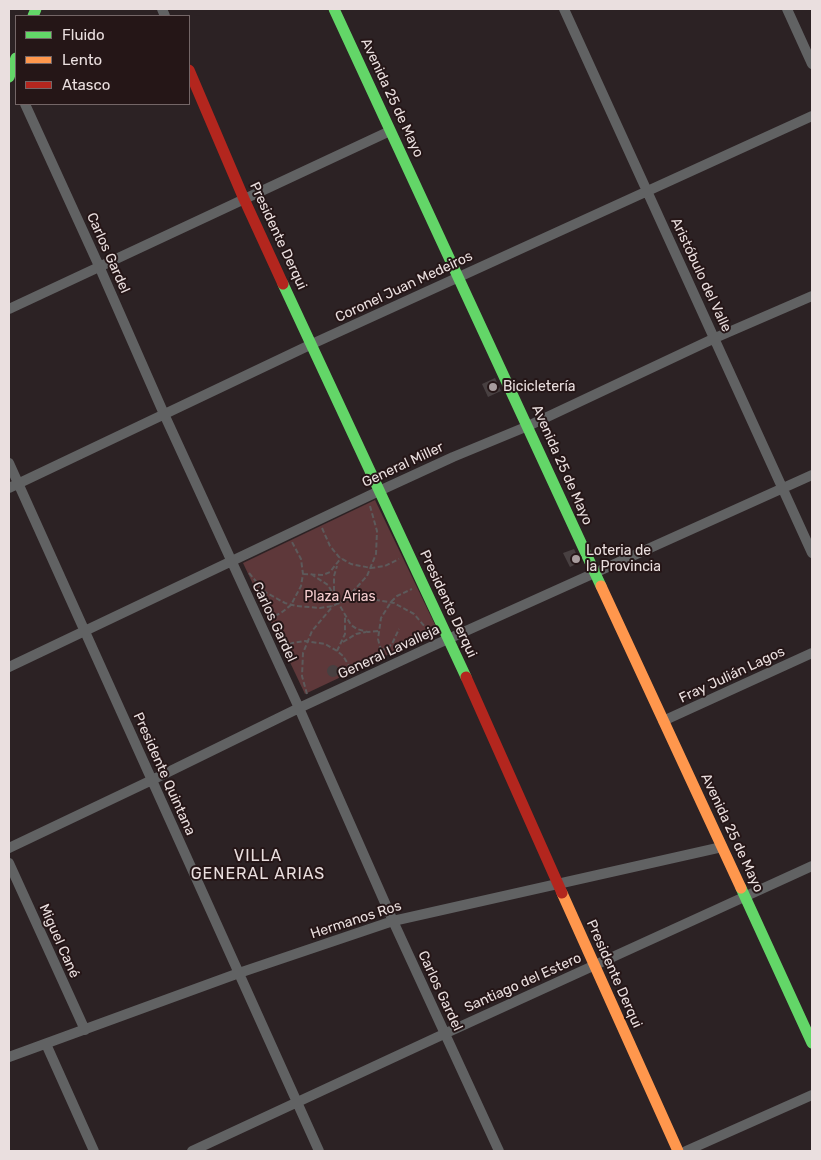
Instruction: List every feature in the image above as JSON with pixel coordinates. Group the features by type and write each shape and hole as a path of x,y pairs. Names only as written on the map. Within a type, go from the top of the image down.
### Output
{"street":[{"name":"Avenida 25 de Mayo","path":"334,9 812,1043"},
{"name":"Aristóbulo del Valle","path":"564,9 812,553"},
{"path":"787,9 812,64"},
{"path":"10,75 15,61"},
{"name":"Presidente Derqui","path":"190,72 244,199 424,586 678,1151"},
{"name":"Carlos Gardel","path":"25,105 164,414 235,559 258,620 444,1034 499,1151"},
{"name":"Coronel Juan Medeiros","path":"13,486 312,344 812,116"},
{"path":"9,309 390,131"},
{"name":"General Miller","path":"9,667 365,497 453,457 528,426 715,338 812,296"},
{"name":"Presidente Quintana","path":"9,463 13,486 84,631 319,1151"},
{"name":"General Lavalleja","path":"9,848 299,708 812,475"},
{"name":"Fray Julián Lagos","path":"664,721 812,653"},
{"name":"Hermanos Ros","path":"9,1056 393,920 722,847"},
{"name":"Miguel Cané","path":"9,863 85,1030"},
{"name":"Santiago del Estero","path":"192,1151 812,866"},
{"path":"46,1044 94,1151"},
{"path":"686,1151 812,1095"}],"path":[{"path":"235,559 265,592 274,598 291,605 320,608 333,606 345,600 360,585 371,568 376,554 377,531 371,509 365,497"},
{"path":"321,518 326,541 342,558 358,566 371,568 391,563 407,551"},
{"path":"258,620 276,616 291,605 299,592 303,574 299,552 285,535"},
{"path":"303,574 323,575 330,572 342,558"},
{"path":"334,593 334,576 338,564"},
{"path":"311,574 328,585 351,624 357,629 368,632"},
{"path":"388,667 380,650 378,631 381,618 391,602 409,590 424,586"},
{"path":"345,600 371,599 391,602 405,608 414,614 430,632 437,644"},
{"path":"311,703 302,676 304,652 307,641 316,626 333,606"},
{"path":"337,651 345,634 345,614"},
{"path":"380,650 386,649 392,644 399,629"},
{"path":"341,644 356,634 378,631"},
{"path":"274,654 292,643 319,642 337,651 351,666 356,682"}],"green space":[{"name":"Plaza Arias","path":"375,500 438,631 305,694 243,563"}],"building":[{"name":"Bicicletería","path":"495,378 501,391 488,397 482,384"},
{"path":"574,549 580,562 570,567 563,553"},
{"path":"331,665 335,665 339,671 335,677 331,677 327,673 327,669"}],"traffic: fast":[{"path":"33,15 36,9"},
{"path":"334,9 601,586"},
{"path":"9,77 15,61"},
{"path":"283,284 466,677"},
{"path":"741,888 812,1043"}],"traffic: slow":[{"path":"601,586 741,888"},
{"path":"562,893 678,1151"}],"traffic: jam":[{"path":"190,72 244,199 283,284"},
{"path":"466,677 562,893"}],"place":[{"name":"Bicicletería","path":"493,387"},
{"name":"Loteria de la Provincia","path":"576,559"}],"district":[{"name":"VILLA GENERAL ARIAS","path":"258,865"}]}
